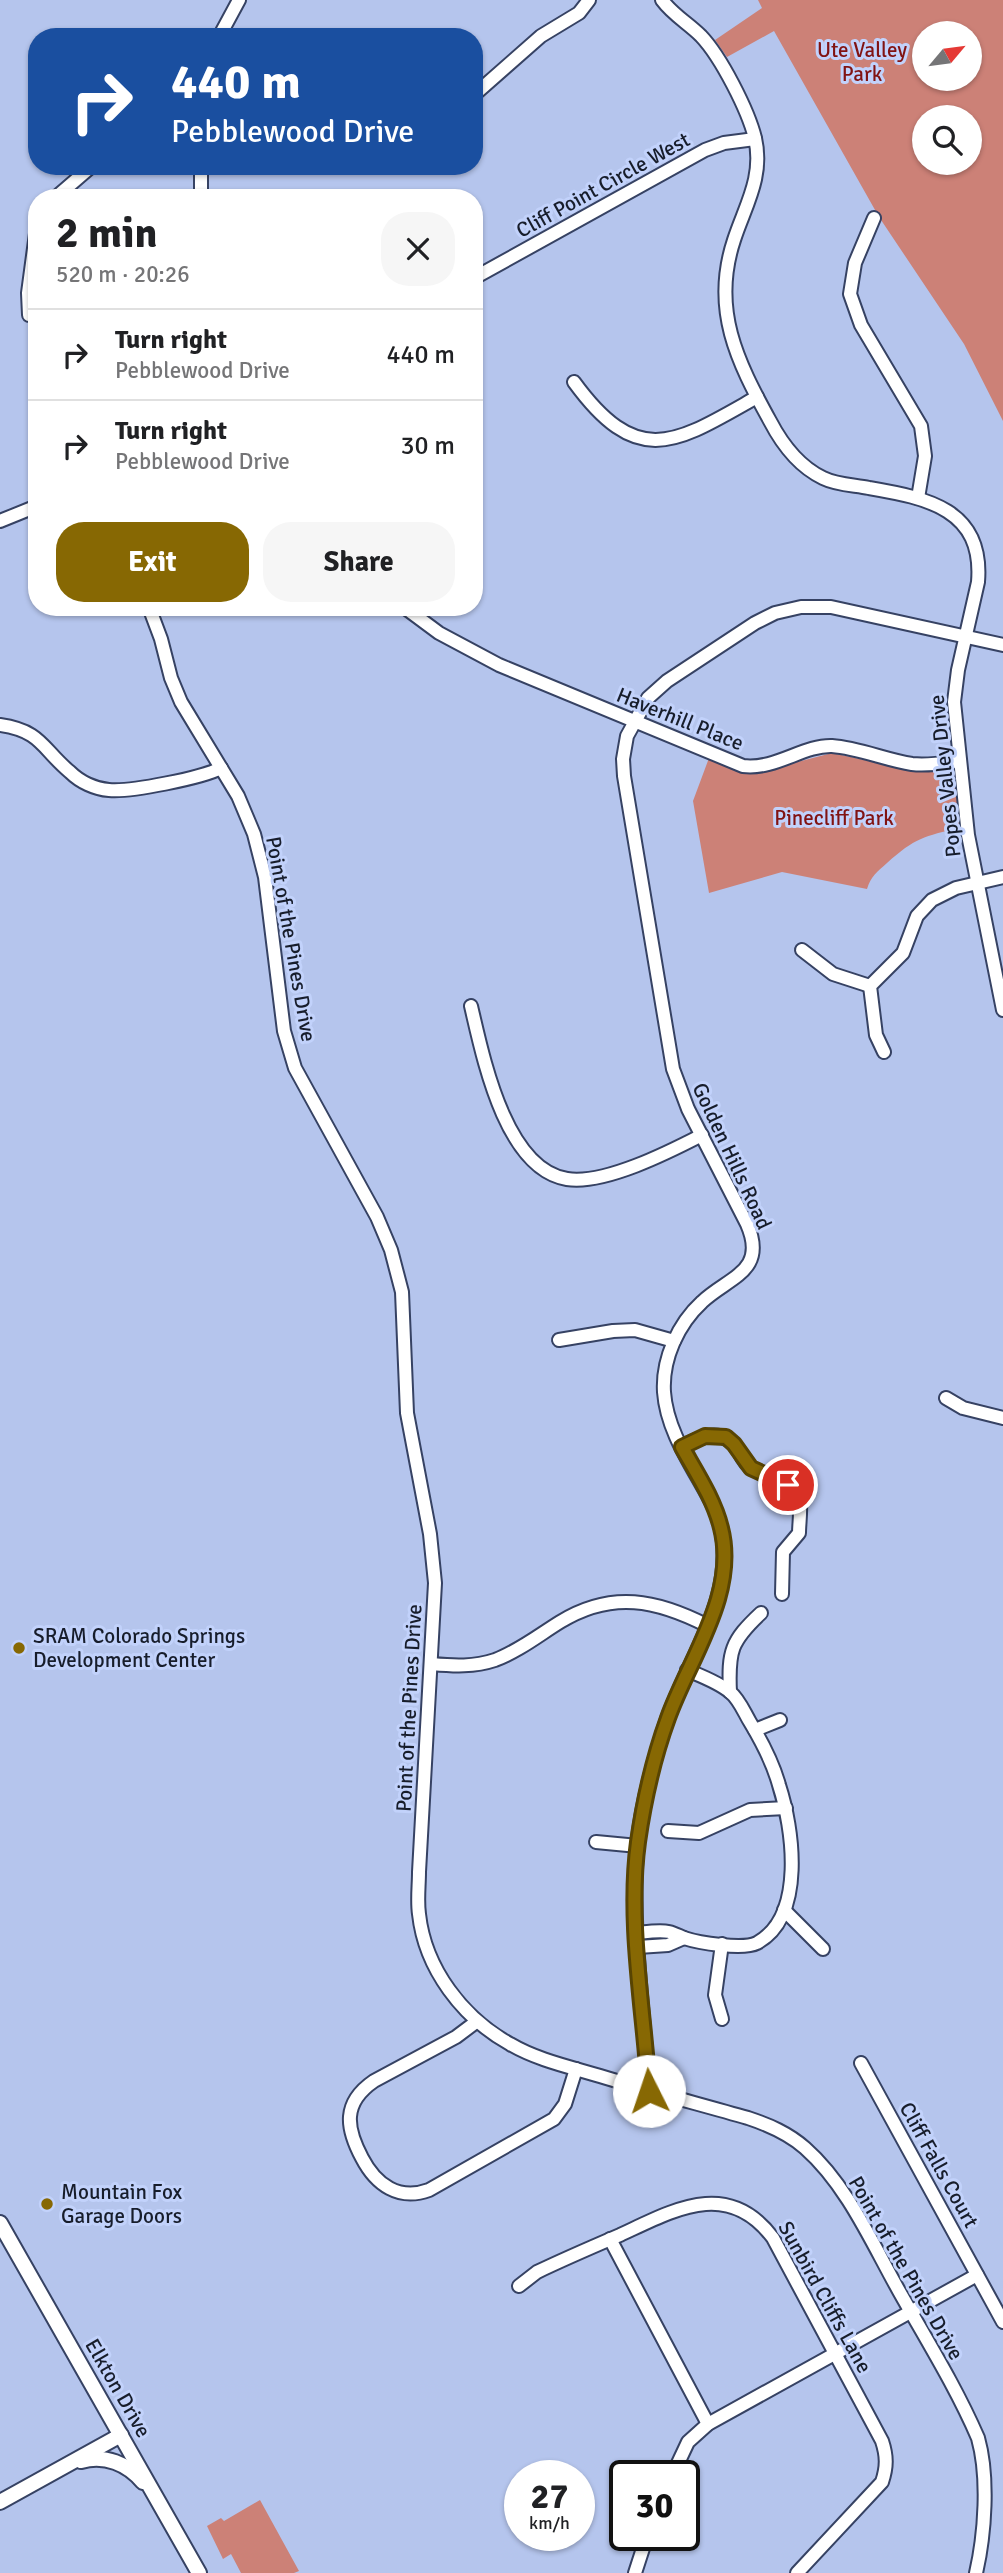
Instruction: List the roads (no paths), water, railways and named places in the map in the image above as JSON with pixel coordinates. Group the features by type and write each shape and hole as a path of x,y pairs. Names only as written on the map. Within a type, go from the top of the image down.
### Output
{"street":[{"path":"224,28 239,0"},
{"path":"483,87 541,36 579,13 589,0"},
{"name":"Popes Valley Drive","path":"662,0 712,50 744,108 755,139 756,179 750,202 734,240 727,266 725,293 731,339 743,371 757,397 787,449 803,465 821,477 844,485 918,498 943,507 966,529 975,548 978,582 954,686 954,702 968,835 1003,1010"},
{"name":"Cliff Point Circle West","path":"483,273 705,150 755,139"},
{"path":"65,189 82,175"},
{"path":"874,218 855,263 850,294 861,325 921,426 925,456 918,498"},
{"path":"575,383 597,412 616,427 649,439 671,438 695,432 757,397"},
{"path":"0,521 28,510"},
{"name":"Golden Hills Road","path":"649,2091 637,1933 635,1885 638,1846 652,1765 720,1590 724,1547 717,1514 673,1428 664,1392 666,1368 681,1327 700,1303 740,1275 753,1251 753,1241 676,1082 624,776 624,747 634,721 648,698 667,681 755,623 787,610 831,607 1003,645"},
{"name":"Point of the Pines Drive","path":"152,616 175,690 244,808 262,861 285,1031 295,1068 377,1217 395,1263 402,1292 407,1413 433,1549 435,1583 419,1914 425,1942 436,1969 451,1993 476,2022 511,2045 540,2058 748,2118 772,2127 805,2148 846,2199 971,2423 981,2451 984,2487 981,2551 976,2573"},
{"name":"Haverhill Place","path":"416,616 439,633 473,652 634,721 751,767 834,746 912,764 960,761"},
{"path":"0,725 14,727 36,737 68,771 98,788 119,790 207,775 221,768"},
{"path":"870,986 903,953 917,916 924,907 941,894 1003,877"},
{"path":"802,950 832,974 870,986"},
{"path":"870,986 876,1035 884,1052"},
{"path":"471,1006 481,1056 493,1091 527,1155 549,1173 580,1180 604,1175 663,1154 702,1135"},
{"path":"559,1340 635,1330 674,1341"},
{"path":"946,1398 963,1408 1003,1418"},
{"path":"682,1447 705,1436 726,1437 751,1468 797,1492 799,1534 783,1552 782,1594"},
{"path":"432,1664 467,1666 495,1660 519,1649 577,1613 621,1601 637,1601 669,1608 708,1626"},
{"path":"730,1692 730,1664 734,1643 739,1634 761,1613"},
{"path":"637,1933 669,1931 684,1938 747,1947 757,1943 775,1925 784,1910 790,1883 792,1856 786,1808 773,1767 755,1730 730,1692 687,1670"},
{"path":"755,1730 780,1720"},
{"path":"668,1831 699,1833 750,1810 786,1808"},
{"path":"596,1842 638,1846"},
{"path":"784,1910 823,1949"},
{"path":"638,1947 668,1945 684,1938"},
{"path":"722,1944 715,1995 722,2019"},
{"path":"476,2022 456,2037 374,2081 359,2094 354,2103 349,2122 353,2142 373,2177 390,2190 411,2194 429,2190 547,2125 565,2104 576,2069"},
{"name":"Cliff Falls Court","path":"861,2063 1003,2322"},
{"name":"Sunbird Cliffs Lane","path":"519,2286 537,2272 676,2209 696,2204 727,2205 746,2212 762,2224 773,2238 882,2441 886,2454 882,2483 797,2573"},
{"name":"Elkton Drive","path":"0,2223 199,2573"},
{"path":"610,2239 708,2424"},
{"path":"680,2460 688,2442 708,2424 977,2276"},
{"path":"0,2502 121,2435"},
{"path":"60,2469 86,2459 114,2461 139,2478 156,2497"},
{"path":"635,2573 642,2551"}],"place":[{"name":"SRAM Colorado Springs Development Center","path":"19,1648"},
{"name":"Mountain Fox Garage Doors","path":"47,2204"}],"park label":[{"name":"Ute Valley Park","path":"862,62"},
{"name":"Pinecliff Park","path":"834,818"}]}
